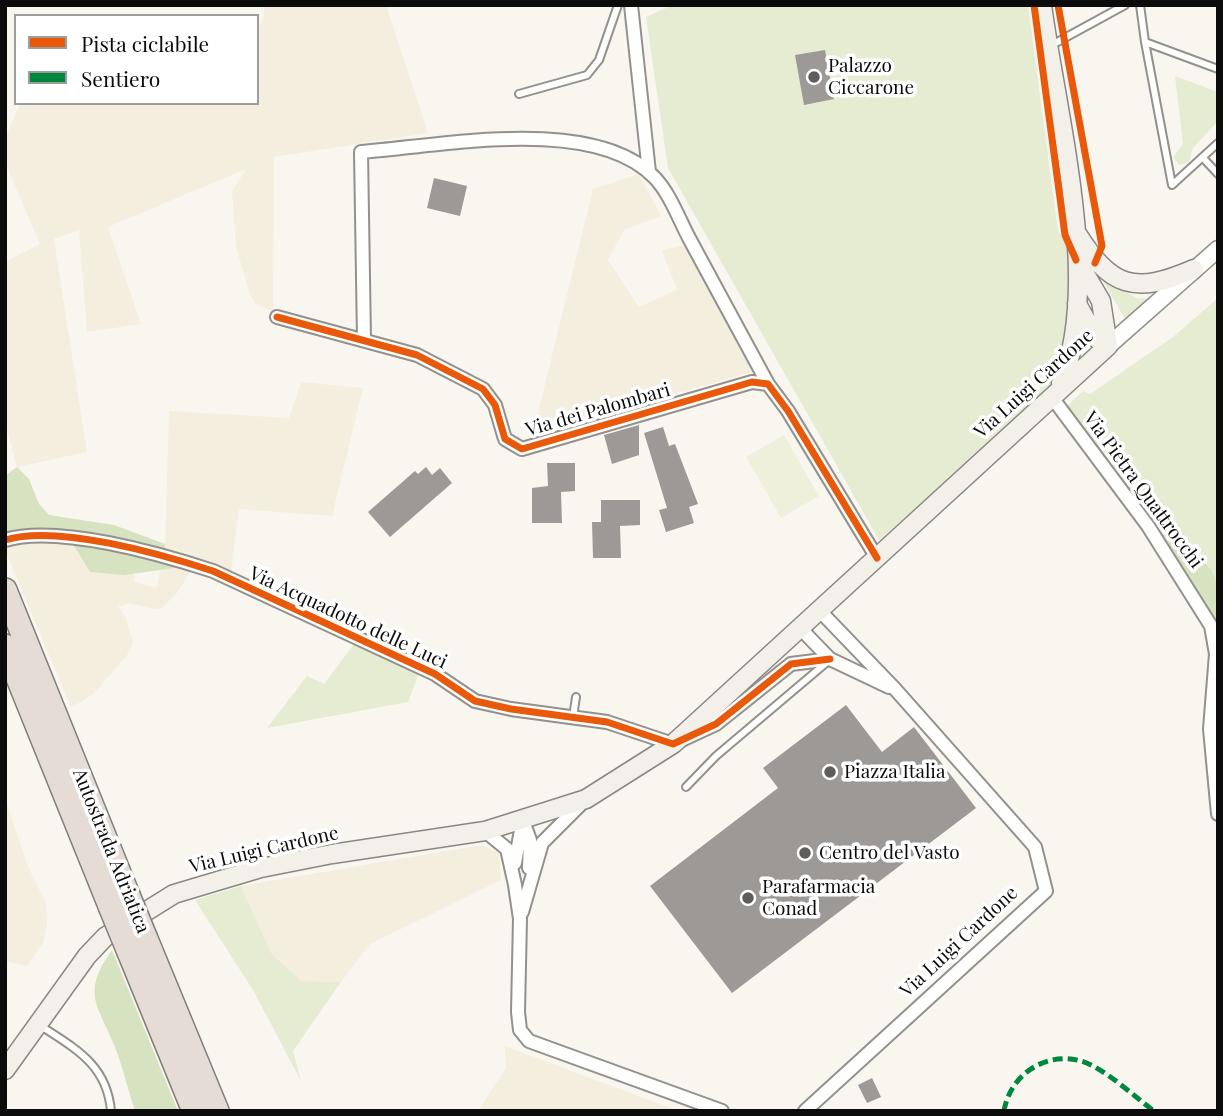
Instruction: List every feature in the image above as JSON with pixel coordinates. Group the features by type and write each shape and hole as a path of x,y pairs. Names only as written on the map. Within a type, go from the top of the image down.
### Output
{"highway":[{"name":"Autostrada Adriatica","path":"5,590 119,901"},
{"name":"Autostrada Adriatica","path":"5,646 138,946 217,1111"},
{"name":"Autostrada Adriatica","path":"138,946 194,1111"}],"main road":[{"path":"1042,5 1076,232 1077,304 1071,360 1054,393"},
{"path":"1076,232 1095,263 1124,280 1140,285 1160,284 1194,269"},
{"path":"1076,260 1101,301 1108,345"},
{"path":"1077,304 1096,338 1108,345"},
{"name":"Via Luigi Cardone","path":"5,1070 87,956 105,937 174,894 261,868 485,831 586,799 627,776 673,744 1108,345"}],"street":[{"path":"631,5 649,172"},
{"path":"364,338 361,152 531,138 569,140 600,146 623,155 656,179 768,384 789,411 877,558"},
{"name":"Via Luigi Cardone","path":"1108,345 1218,249"},
{"name":"Via dei Palombari","path":"277,317 364,338 417,355 483,389 495,405 505,439 522,449 752,382 768,384"},
{"name":"Via Pietra Quattrocchi","path":"1054,393 1148,526 1211,626 1216,654 1210,729 1218,814"},
{"name":"Via Acquadotto delle Luci","path":"5,540 59,536 178,560 213,571 435,674 475,701 511,709 607,722 673,744"},
{"name":"Via Luigi Cardone","path":"805,1111 1046,891 1035,848 895,690 819,610"},
{"name":"Via Luigi Cardone","path":"800,628 830,659 895,690"},
{"name":"Via Luigi Cardone","path":"673,744 716,724 791,664 830,659"},
{"name":"Via Luigi Cardone","path":"521,883 542,843 586,799"},
{"name":"Via Luigi Cardone","path":"523,819 530,840 521,883 518,1012 520,1030 528,1041 722,1111"},
{"name":"Via Luigi Cardone","path":"485,831 506,849 521,883"}],"lane":[{"path":"519,94 587,75 599,60 618,5"},
{"path":"1048,47 1125,5"},
{"path":"1140,5 1172,185 1204,159 1218,143"},
{"path":"1145,42 1218,69"},
{"path":"1204,159 1218,174"},
{"path":"686,787 716,756 830,659"},
{"path":"573,717 576,697"},
{"path":"38,1024 89,1058 102,1074 110,1094 111,1111"}],"shaded area":[{"path":"265,5 386,5 428,133 274,157 273,312 255,303 236,247 232,192 246,169 108,227 141,324 87,332 79,230 54,239 87,452 17,467 5,423 5,262 40,244 5,162 5,139 18,108 20,105 259,105 259,26 263,20"},
{"path":"639,174 661,216 624,230 608,260 639,307 677,290 662,251 681,245 696,252 756,371 533,433 593,189"},
{"path":"301,382 363,388 332,516 239,509 231,574 165,548 169,411 289,418"},
{"path":"17,541 71,541 90,572 135,574 134,582 156,588 160,571 175,563 192,569 177,593 162,608 153,609 129,603 118,607 126,618 133,643 126,657 93,694 71,708 5,550 5,546"},
{"path":"5,798 29,869 46,903 47,924 43,943 27,966 5,961"},
{"path":"482,845 499,853 501,880 370,944 341,982 300,981 271,953 241,886"},
{"path":"505,1046 678,1111 478,1111 506,1068"}],"green space":[{"path":"673,5 1028,5 1058,231 1076,260 1062,379 879,540 668,168 646,17"},
{"path":"1175,76 1218,92 1218,121 1193,148 1189,162 1179,165 1173,157 1183,144"},
{"path":"1100,276 1136,298 1156,299 1125,319"},
{"path":"1218,298 1218,585 1203,556 1191,546 1163,507 1113,473 1066,407 1083,391 1090,394 1173,337"},
{"path":"784,435 819,496 781,518 746,457"},
{"path":"17,467 29,479 39,504 49,515 114,525 165,544 165,548 176,552 174,568 124,575 90,572 71,541 5,538 5,476"},
{"path":"1129,470 1146,485 1211,570 1218,585 1218,634 1192,582 1113,473"},
{"path":"354,644 419,673 408,702 267,728 307,676 324,684"},
{"path":"241,886 271,953 301,981 341,982 293,1051 301,1081 253,990 195,900"},
{"path":"112,950 178,1111 135,1111 118,1055 96,1000 97,978"}],"building":[{"name":"Palazzo Ciccarone","path":"825,50 834,99 804,105 795,55"},
{"path":"434,178 467,186 460,216 427,208"},
{"path":"639,425 639,455 612,464 604,435"},
{"path":"663,427 669,446 675,444 698,504 689,507 694,523 666,532 659,510 667,508 644,433"},
{"path":"547,463 575,463 575,491 561,492 562,523 532,523 532,488 548,486"},
{"path":"426,467 432,475 440,468 452,483 390,537 368,512 415,471 418,474"},
{"path":"601,500 640,500 640,525 620,526 621,558 593,558 592,522 601,522"},
{"name":"Centro del Vasto","path":"846,705 882,752 914,727 976,808 732,993 650,886 778,788 763,768"},
{"path":"872,1078 881,1097 867,1103 858,1085"}],"marked path":[{"path":"1004,1111 1013,1087 1031,1069 1042,1063 1068,1059 1099,1069 1154,1111"}],"cycle path":[{"path":"1034,5 1065,235 1076,260"},
{"path":"1058,5 1102,246 1095,263"},
{"path":"277,317 417,355 483,389 495,405 505,439 522,449 752,382 768,384 788,411 877,558"},
{"path":"5,540 27,536 80,538 191,564 213,571 435,674 475,701 511,709 607,722 673,744 716,724 791,664 830,659"}],"place":[{"name":"Palazzo Ciccarone","path":"814,77"},
{"name":"Piazza Italia","path":"830,772"},
{"name":"Centro del Vasto","path":"805,853"},
{"name":"Parafarmacia Conad","path":"748,898"}]}
